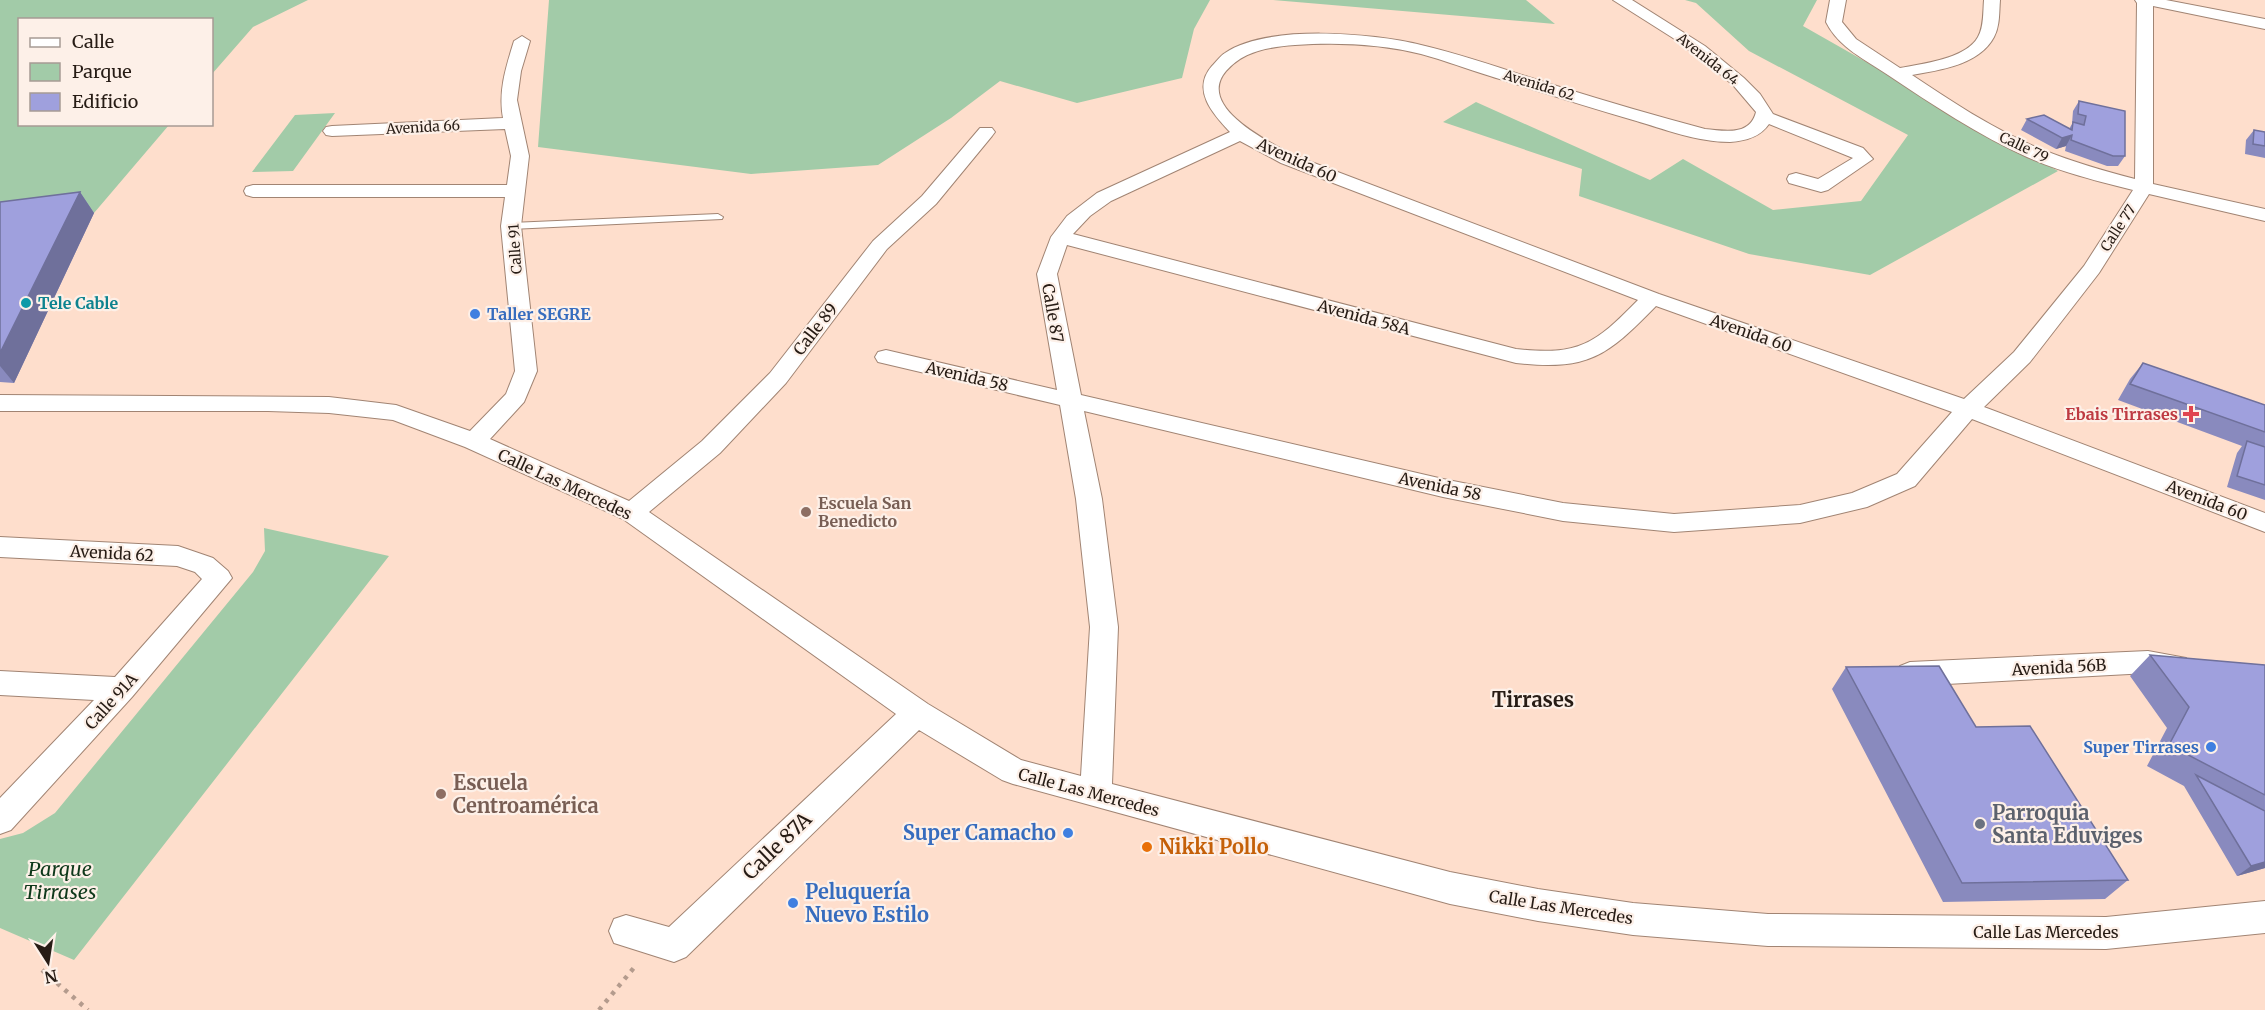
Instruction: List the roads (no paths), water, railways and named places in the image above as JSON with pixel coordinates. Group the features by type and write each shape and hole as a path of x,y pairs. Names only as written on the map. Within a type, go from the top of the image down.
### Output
{"street":[{"name":"Avenida 64","path":"1621,0 1654,18 1728,74 1758,100 1765,112 1764,116"},
{"name":"Calle 79","path":"1838,0 1834,22 1836,28 1852,42 1897,73 2023,148 2056,162 2144,187 2265,215"},
{"path":"1897,73 1943,63 1981,45 1987,37 1992,0"},
{"path":"2144,0 2265,24"},
{"name":"Calle 77","path":"1968,410 2022,357 2085,278 2144,187 2144,0"},
{"name":"Avenida 62","path":"1241,134 1220,110 1212,96 1212,79 1217,69 1228,57 1244,49 1289,39 1326,38 1420,49 1704,134 1723,137 1750,134 1759,128 1764,116"},
{"name":"Calle 91","path":"474,441 516,397 526,371 511,226 520,156 508,100 513,71 522,41"},
{"path":"1764,116 1857,152 1864,159 1821,186 1796,179"},
{"name":"Avenida 66","path":"332,131 514,123"},
{"name":"Calle 89","path":"632,513 711,447 778,378 880,245 928,200 986,132"},
{"name":"Calle 87","path":"1096,793 1104,627 1089,499 1047,274 1050,255 1061,237 1088,207 1104,197 1241,134"},
{"name":"Avenida 60","path":"1241,134 1287,159 1652,298 1968,410 2265,523"},
{"path":"253,191 516,191"},
{"name":"Avenida 58A","path":"1061,237 1505,355 1530,359 1577,355 1598,348 1652,298"},
{"name":"Avenida 58","path":"886,357 1443,488 1563,512 1674,523 1800,514 1858,501 1906,480 1968,410"},
{"name":"Calle Las Mercedes","path":"0,403 329,405 396,413 474,441 632,513 917,713 1013,771 1450,888 1538,905 1633,919 1768,930 2106,933 2265,917"},
{"name":"Avenida 62","path":"0,547 178,556 204,565 218,578"},
{"name":"Calle 91A","path":"0,820 122,689 218,578"},
{"name":"Avenida 56B","path":"1885,675 2148,662 2200,669"},
{"path":"0,683 122,689"},
{"name":"Calle 87A","path":"634,945 674,945 917,713"}],"lane":[{"path":"511,226 718,218"}],"place":[{"name":"Tele Cable","path":"26,303"},
{"name":"Taller SEGRE","path":"475,314"},
{"name":"Ebais Tirrases","path":"2191,414"},
{"name":"Escuela San Benedicto","path":"806,512"},
{"name":"Super Tirrases","path":"2211,747"},
{"name":"Escuela Centroamérica","path":"441,794"},
{"name":"Parroquia Santa Eduviges","path":"1980,824"},
{"name":"Super Camacho","path":"1068,833"},
{"name":"Nikki Pollo","path":"1147,847"},
{"name":"Peluquería Nuevo Estilo","path":"793,903"}],"district":[{"name":"Tirrases","path":"1533,700"}],"park label":[{"name":"Parque Tirrases","path":"60,880"}]}
